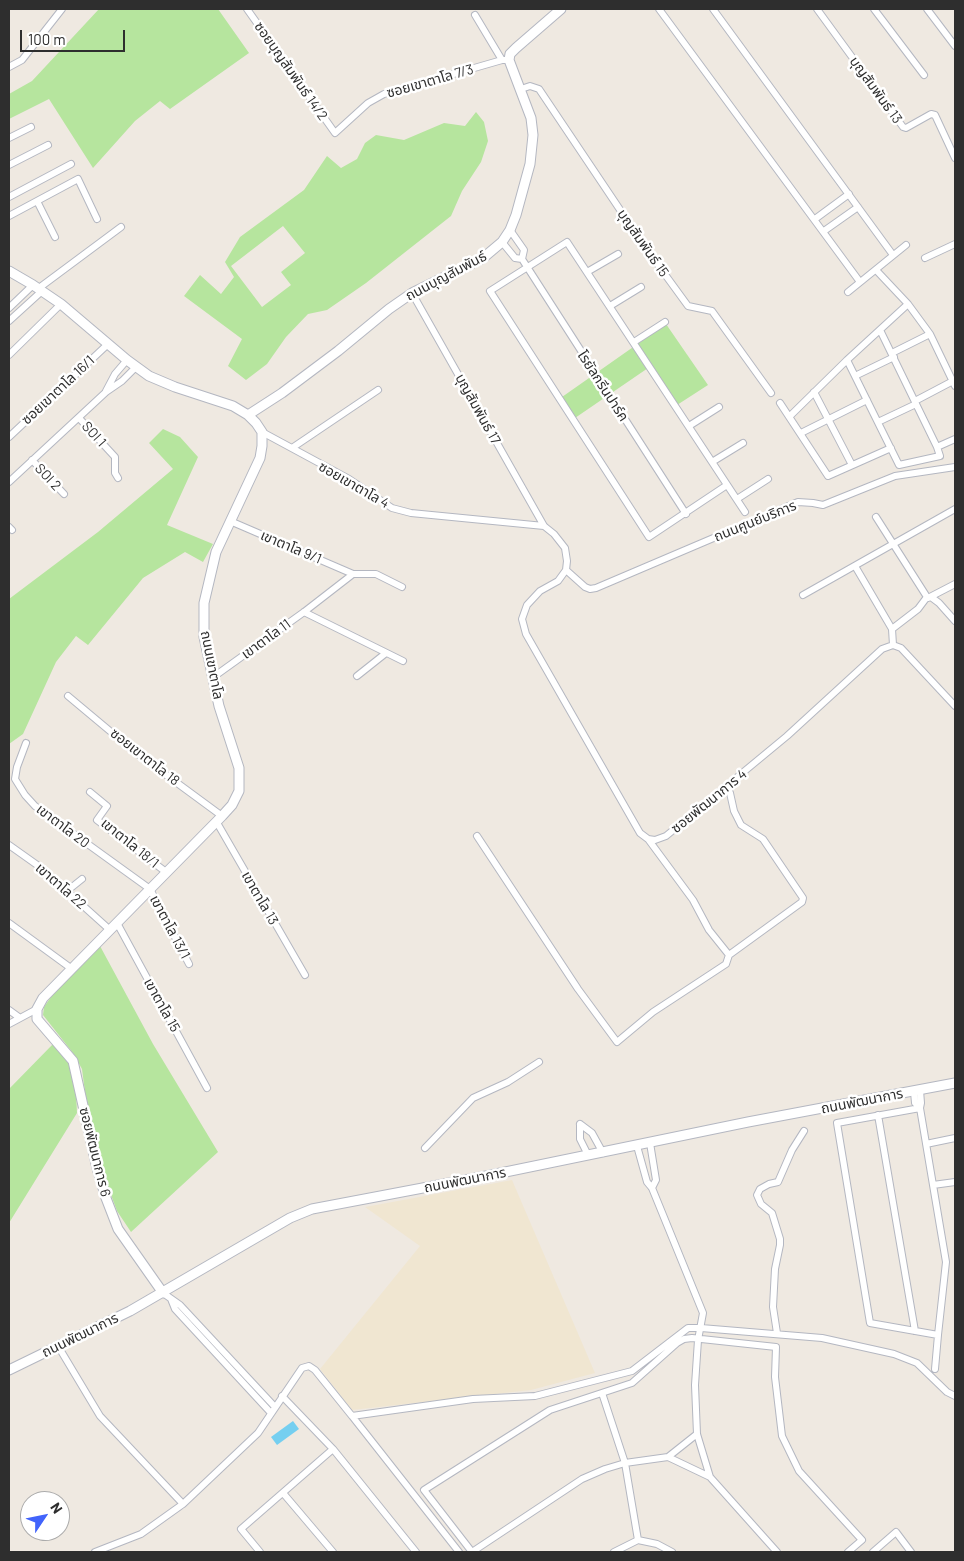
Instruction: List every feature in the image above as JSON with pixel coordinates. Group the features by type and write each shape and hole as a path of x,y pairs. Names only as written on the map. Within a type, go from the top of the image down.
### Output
{"street":[{"path":"9,67 22,60 62,9"},
{"name":"ซอยบุญสัมพันธ์ 14/2","path":"247,9 335,133"},
{"path":"475,15 505,60 516,48 562,9"},
{"path":"659,9 860,282"},
{"path":"713,9 893,256"},
{"name":"บุญสัมพันธ์ 13","path":"817,9 903,127 906,128 930,114 935,115 955,158"},
{"path":"874,9 924,75"},
{"path":"927,9 955,46"},
{"name":"ซอยเขาตาโล 7/3","path":"335,133 368,103 384,94 505,60"},
{"name":"ถนนบุญสัมพันธ์","path":"248,415 298,381 412,293 483,258 502,242 510,230 530,164 533,135 531,118 521,89 505,60"},
{"name":"บุญสัมพันธ์ 15","path":"521,89 530,86 539,89 645,247 688,306 712,311 771,393"},
{"path":"9,138 30,127"},
{"path":"9,165 48,145"},
{"path":"9,197 71,164"},
{"path":"9,216 78,180 97,218"},
{"path":"814,219 849,194"},
{"path":"37,201 55,236"},
{"path":"824,232 858,207"},
{"path":"9,308 121,226"},
{"name":"โรยัลกรีนปาร์ค","path":"510,230 524,250 522,259 686,514"},
{"name":"โรยัลกรีนปาร์ค","path":"502,242 514,258 522,259"},
{"path":"727,485 649,537 490,291 567,242 745,512"},
{"path":"848,292 906,245"},
{"path":"925,258 954,247"},
{"path":"587,272 618,254"},
{"path":"876,270 908,304 930,334 954,384 878,422"},
{"path":"9,271 61,304 148,376 233,406 248,415 262,432"},
{"path":"610,306 641,287"},
{"path":"9,321 38,288"},
{"name":"บุญสัมพันธ์ 17","path":"412,293 544,526"},
{"path":"9,355 61,304"},
{"path":"790,416 908,304"},
{"path":"634,342 665,322"},
{"path":"848,360 899,465 940,456 916,402 880,330"},
{"path":"855,376 930,334"},
{"name":"ซอยเขาตาโล 16/1","path":"9,436 108,344"},
{"path":"106,392 115,374 128,360"},
{"path":"9,482 106,392 122,381 136,367"},
{"path":"292,448 378,390"},
{"path":"814,392 852,465"},
{"path":"801,433 867,400"},
{"path":"780,403 828,476 891,448"},
{"path":"689,426 719,408"},
{"name":"SOI 1","path":"79,418 114,457 114,473 118,478"},
{"name":"ซอยเขาตาโล 4","path":"262,432 349,479 392,508 411,513 544,526"},
{"name":"ถนนเขาตาโล","path":"36,1009 43,998 219,819 232,805 239,791 239,768 212,678 204,637 204,603 216,552 260,458 262,432"},
{"path":"937,447 955,439"},
{"path":"712,462 743,443"},
{"name":"SOI 2","path":"32,460 64,494"},
{"name":"ถนนศูนย์บริการ","path":"566,570 585,587 590,589 596,588 798,502 823,505 895,476 955,467"},
{"path":"737,499 768,479"},
{"path":"803,595 955,509"},
{"path":"876,517 925,593 929,598 939,603 955,621"},
{"name":"เขาตาโล 9/1","path":"230,521 353,574"},
{"path":"544,526 554,534 565,548 566,570 558,581 540,591 527,605 522,619 526,634 640,833 648,840 693,900 709,930 729,955"},
{"path":"855,566 892,629 893,645 901,648 955,706"},
{"path":"304,612 353,574 376,574 402,587"},
{"path":"892,629 929,598 955,584"},
{"name":"เขาตาโล 11","path":"212,678 304,612 403,661"},
{"name":"ซอยพัฒนาการ 4","path":"648,840 655,840 666,836 787,736 882,649 893,645"},
{"path":"357,676 386,653"},
{"name":"ซอยเขาตาโล 18","path":"68,696 219,819"},
{"name":"เขาตาโล 20","path":"26,742 17,767 15,779 25,795 35,806 150,889"},
{"path":"477,836 578,989 617,1042 653,1012 726,964 729,955 802,902 803,898 774,852 763,839 741,825 734,811 730,793 726,786"},
{"name":"เขาตาโล 18/1","path":"90,792 106,806 97,820 166,872"},
{"name":"เขาตาโล 13","path":"219,819 304,975"},
{"name":"เขาตาโล 22","path":"9,845 40,867 110,930"},
{"path":"67,891 82,880"},
{"name":"เขาตาโล 13/1","path":"150,889 189,964"},
{"path":"9,923 72,969"},
{"name":"เขาตาโล 15","path":"117,923 207,1088"},
{"path":"9,1024 36,1009"},
{"name":"ซอยพัฒนาการ 6","path":"36,1009 37,1018 73,1061 97,1168 118,1229 163,1293"},
{"path":"9,1010 20,1018"},
{"path":"425,1148 473,1098 508,1082 539,1062"},
{"name":"ถนนพัฒนาการ","path":"9,1370 130,1311 290,1218 312,1209 603,1153 748,1122 955,1083"},
{"path":"917,1091 915,1103 920,1108 946,1262 934,1369"},
{"path":"920,1108 837,1123 870,1323 938,1335"},
{"path":"878,1115 915,1331"},
{"path":"588,1155 580,1139 580,1124 592,1133 603,1153"},
{"path":"777,1333 773,1307 775,1269 780,1239 772,1213 760,1204 757,1195 760,1189 778,1182 792,1150 804,1132"},
{"path":"926,1144 955,1138"},
{"path":"650,1143 656,1180 652,1188"},
{"path":"637,1146 647,1182 652,1188 703,1313 698,1340 695,1385 697,1434 710,1477"},
{"path":"933,1185 955,1182"},
{"path":"163,1293 180,1305 275,1406"},
{"path":"171,1299 175,1309 271,1413"},
{"path":"352,1416 473,1399 535,1396 632,1371 688,1328 777,1333 822,1338 894,1354 917,1363 947,1392 955,1396"},
{"path":"697,1434 668,1457 625,1463 582,1479 472,1552 424,1490 550,1410 632,1383 684,1339 776,1347 775,1377 782,1436 799,1471 862,1540 848,1552"},
{"path":"58,1346 100,1416 183,1504"},
{"path":"95,1552 141,1534 183,1504 258,1433 302,1368 309,1366 315,1370 459,1552"},
{"path":"602,1393 625,1463 638,1540"},
{"path":"282,1396 333,1449 416,1552"},
{"path":"260,1552 241,1529 333,1449"},
{"path":"668,1457 710,1477 777,1552"},
{"path":"283,1493 333,1552"},
{"path":"873,1552 896,1532 911,1552"},
{"path":"614,1552 638,1540 657,1544 672,1552"}],"shaded area":[{"path":"512,1180 595,1373 531,1390 352,1410 320,1369 420,1246 365,1207"}],"green space":[{"path":"99,9 218,9 249,53 170,109 160,101 135,121 93,168 49,99 9,119 9,94 32,81"},
{"path":"476,112 484,122 488,141 481,162 462,191 451,216 366,283 327,310 308,314 286,337 267,364 246,380 228,366 242,339 184,296 200,275 221,294 234,277 225,262 240,237 304,190 327,156 341,168 357,159 365,143 376,135 404,140 444,123 465,126","holes":["283,226 305,253 281,272 291,285 262,307 231,266"]},
{"path":"666,324 708,385 677,405 651,366 575,418 562,397"},
{"path":"163,429 180,437 198,457 167,525 213,544 203,562 185,552 143,578 88,645 76,636 56,662 23,734 9,744 9,599 98,532 173,469 149,443"},
{"path":"100,946 153,1044 218,1152 131,1232 117,1211 107,1184 88,1115 82,1069 73,1053 43,1015 44,1007 53,994"},
{"path":"53,1044 70,1065 76,1093 77,1113 9,1223 9,1089"}],"water":[{"path":"293,1421 299,1429 277,1445 271,1437"}]}
